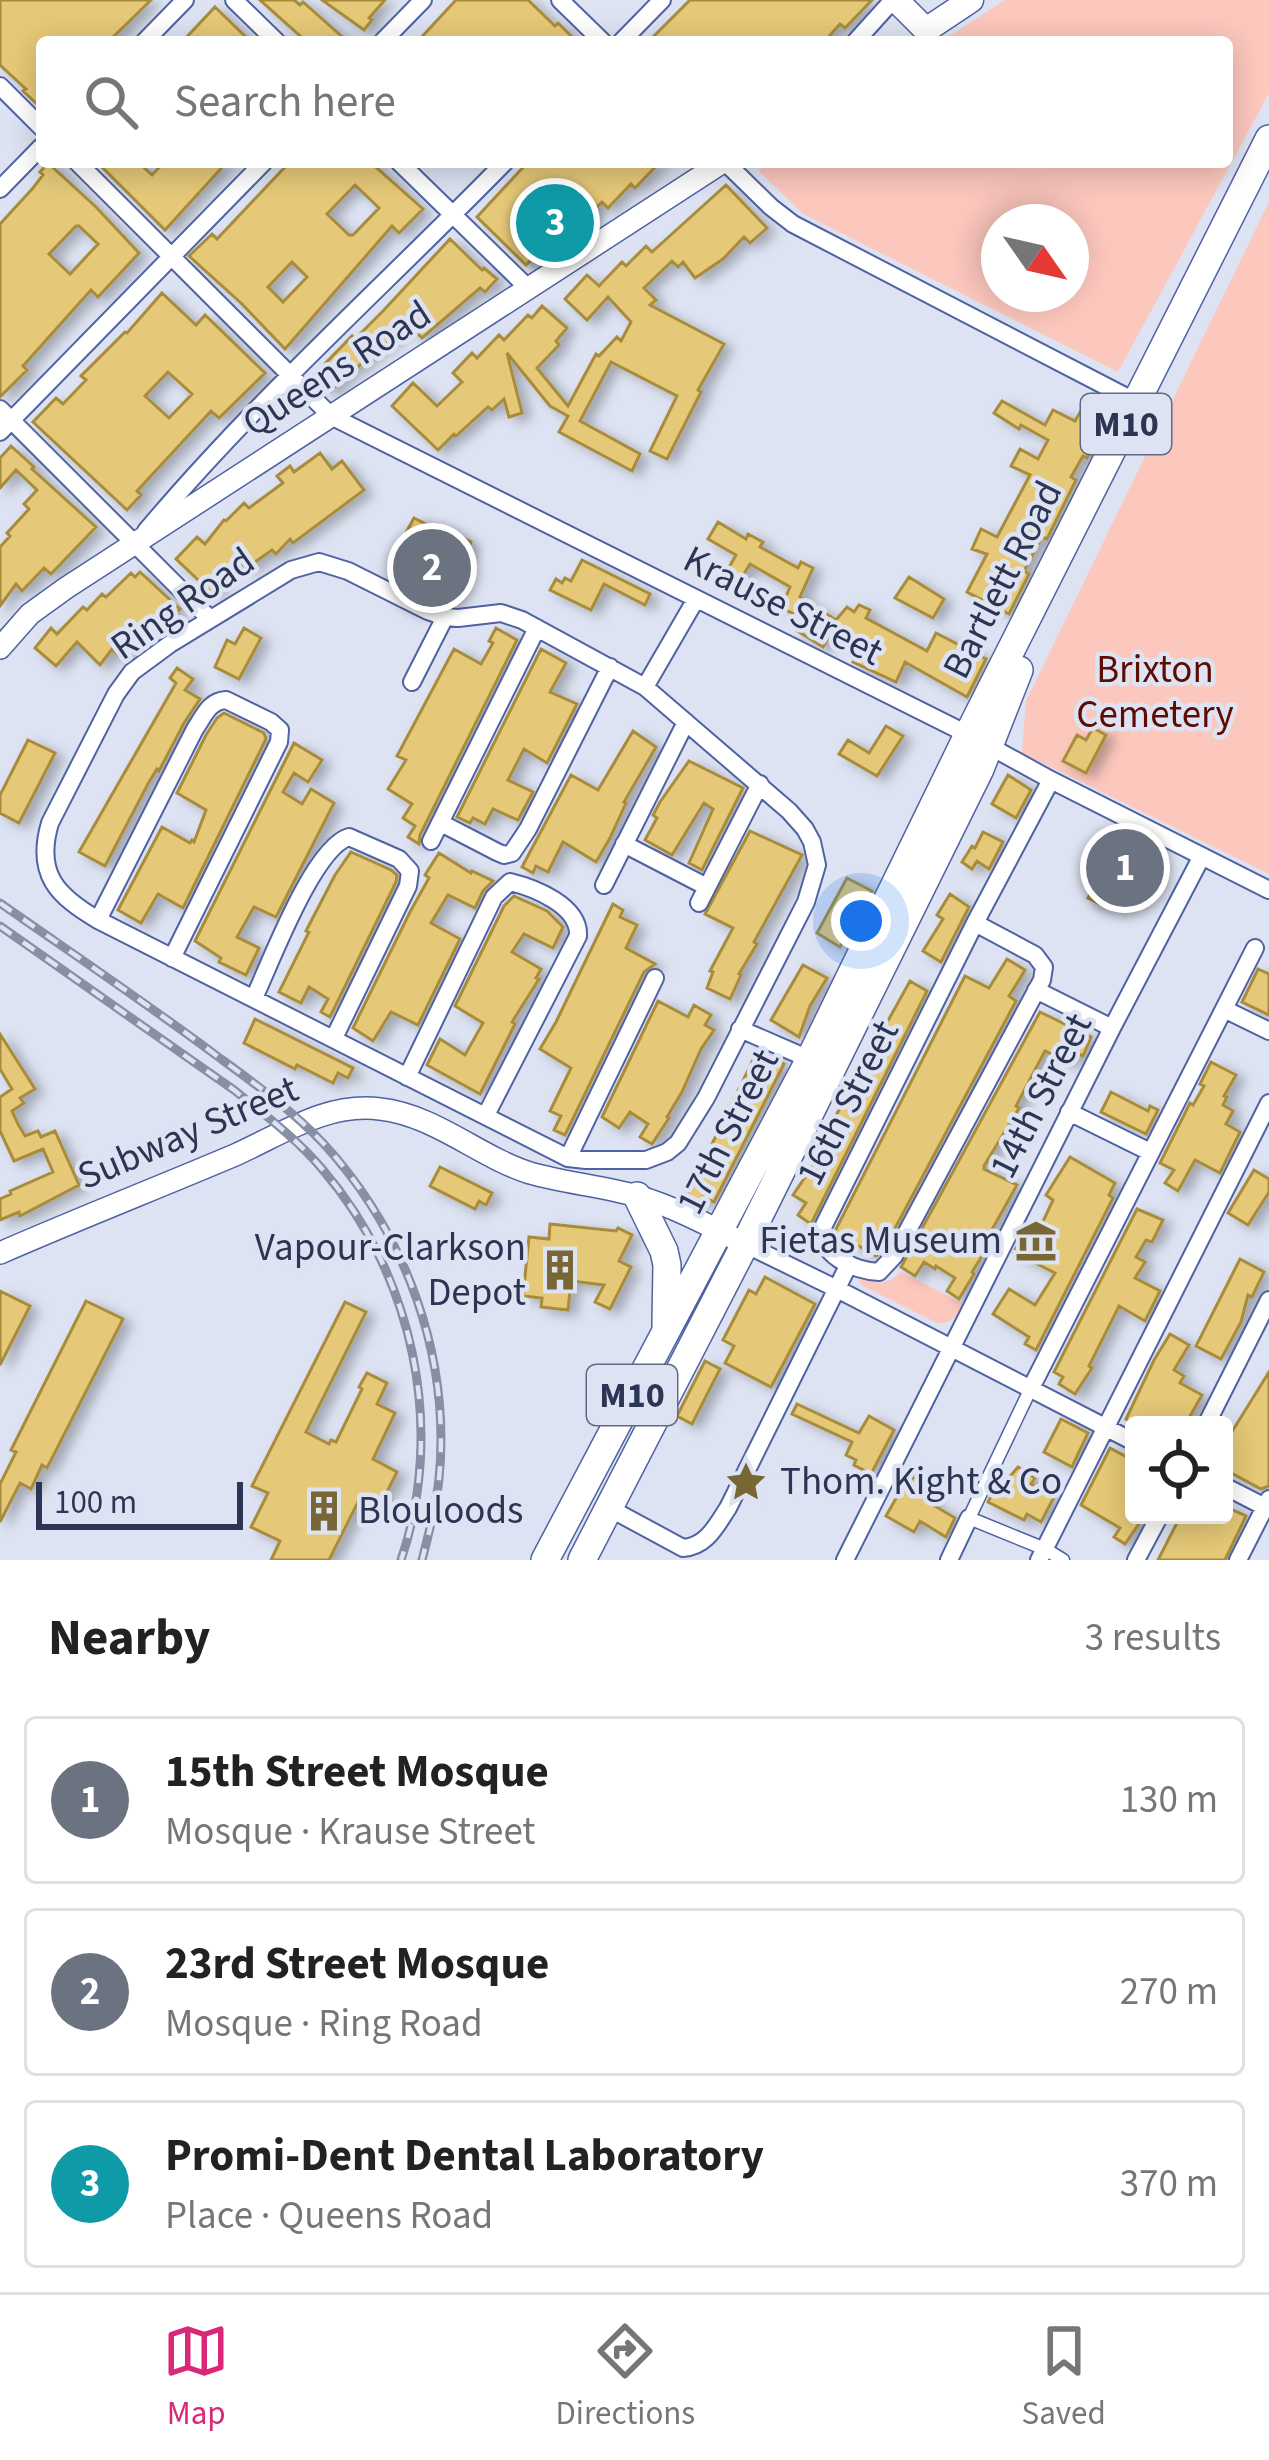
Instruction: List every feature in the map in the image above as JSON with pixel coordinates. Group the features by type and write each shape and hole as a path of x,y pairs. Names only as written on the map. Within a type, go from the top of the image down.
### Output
{"main road":[{"path":"894,0 916,36 971,0"},
{"name":"Bartlett Road","path":"979,741 1269,139"},
{"name":"Bartlett Road","path":"1141,404 1269,158"},
{"name":"17th Street","path":"582,1560 733,1238 979,741"},
{"path":"638,1196 667,1264 666,1329"},
{"name":"17th Street","path":"545,1560 666,1329 733,1238"}],"street":[{"path":"150,36 185,0"},
{"path":"234,0 271,36"},
{"path":"388,36 423,0"},
{"path":"560,0 597,36"},
{"path":"628,36 662,0"},
{"path":"861,36 894,0"},
{"path":"0,86 36,122"},
{"path":"0,189 36,152"},
{"name":"Krause Street","path":"83,168 331,416 1269,890"},
{"path":"209,618 4,420 258,168"},
{"path":"406,168 528,288"},
{"path":"136,543 290,376 499,168"},
{"name":"Queens Road","path":"0,648 46,601 715,168"},
{"path":"730,168 793,224 1141,404"},
{"name":"Ring Road","path":"319,562 446,617 501,614 522,620 645,687 760,784 812,842 817,865 806,902 691,1124 667,1152 646,1160 568,1158 98,920 64,897 49,875 45,841 50,824 116,694 151,657 209,618 291,570 319,562"},
{"path":"645,687 696,599"},
{"path":"412,682 446,617"},
{"path":"431,841 537,628"},
{"path":"441,823 504,855 512,853 610,667"},
{"path":"98,920 196,729 209,707 226,700 278,727 280,737 172,958"},
{"path":"604,885 686,722"},
{"name":"16th Street","path":"849,1264 826,1249 820,1235 824,1225 1051,780"},
{"path":"624,844 703,895 760,784"},
{"path":"254,998 322,858 341,838 349,836 405,863 410,877 334,1038"},
{"name":"14th Street","path":"845,1560 1202,856"},
{"path":"407,1077 487,910 500,890 514,882 571,912 579,927 486,1115"},
{"path":"609,1508 683,1548 705,1541 728,1508 849,1264 871,1272 889,1265 1044,973 1040,960 975,923"},
{"path":"949,1560 1255,948"},
{"path":"568,1158 655,978"},
{"path":"1036,990 1112,1028"},
{"path":"1224,1010 1269,1031"},
{"path":"740,1029 821,1064"},
{"name":"Subway Street","path":"0,1253 296,1125 346,1109 396,1112 525,1171 638,1196 733,1238"},
{"path":"1042,1555 1267,1111"},
{"path":"1070,1112 1150,1152"},
{"path":"733,1238 1125,1438"},
{"path":"1211,1416 1269,1300"},
{"path":"1233,1490 1268,1505 1238,1560"},
{"path":"969,1518 1042,1555 1063,1560"},
{"path":"1136,1560 1155,1524"}],"green space":[{"path":"1005,0 1269,0 1269,93 1233,160 1233,36 949,36"},
{"path":"760,168 1228,168 1118,372 998,312 1089,312 1089,204 981,204 981,303 803,214"},
{"name":"Brixton Cemetery","path":"1269,202 1269,874 1022,753 1026,701"},
{"path":"901,1272 964,1304 950,1321 937,1323 859,1281 861,1277 887,1281"}],"building":[{"path":"0,0 151,0 114,36 36,36 36,103 0,65"},
{"path":"260,0 303,2 341,36 300,36"},
{"path":"322,0 385,0 364,30"},
{"path":"456,0 528,0 571,36 423,36"},
{"path":"690,0 872,0 845,28 840,24 829,36 654,36"},
{"path":"215,7 245,36 188,36"},
{"path":"44,168 53,168 139,253 98,297 91,290 0,397 0,224 43,175","holes":["76,226 98,244 70,274 49,254"]},
{"path":"103,168 144,168 152,175 158,168 222,168 165,230"},
{"path":"284,168 377,168 423,209 399,233 392,226 285,349 189,256 212,234 217,239","holes":["355,185 379,208 353,235 327,214","292,262 307,277 283,302 268,287"]},
{"path":"522,168 654,168 608,208 602,202 555,243 551,239 526,265 477,217"},
{"path":"726,185 767,228 750,243 744,237 695,278 683,262 678,267 672,261 644,288 656,300 650,305 724,344 667,459 650,451 677,396 611,362 580,421 640,454 632,471 559,432 568,416 550,406 507,353 522,413 509,417 504,399 438,450 392,406 413,383 437,406 462,382 453,373 472,353 477,358 499,335 504,340 542,306 567,328 556,341 559,345 537,368 568,406 596,354 617,337 621,341 631,322 608,297 587,320 565,299 587,275 599,286 646,246 652,252"},
{"path":"450,239 497,279 422,338 407,323 331,391 314,375"},
{"path":"162,293 196,325 205,315 265,373 219,418 211,411 137,491 141,495 127,510 33,422 56,398 63,404 86,380 81,376","holes":["168,372 192,394 169,418 145,396"]},
{"path":"1002,401 1045,425 1053,410 1075,421 1082,409 1092,415 1083,441 1093,447 1071,477 1076,480 1047,539 1042,537 1024,571 1029,574 1009,614 967,592 987,554 972,549 981,529 997,537 1030,475 1011,466 1020,449 1038,459 1048,440 994,413"},
{"path":"11,446 96,527 51,574 44,568 22,591 16,584 0,606 0,547 29,509 24,504 37,490 16,470 0,488 0,458"},
{"path":"320,453 332,469 342,461 364,490 293,543 290,539 276,554 272,550 245,569 238,558 212,593 176,559 197,537 205,544 244,503 249,508 283,483 277,476 290,466 294,472"},
{"path":"414,518 471,542 462,561 458,556 440,575 449,585 441,602 408,584 419,563 396,551"},
{"path":"718,522 746,539 748,534 763,542 760,547 798,568 801,562 813,568 800,597 836,620 847,607 854,612 859,605 870,610 866,618 927,651 936,633 986,659 967,697 905,662 896,682 853,662 861,644 840,633 837,638 831,634 823,647 796,630 803,618 781,608 790,587 750,564 739,582 725,574 736,555 708,539"},
{"path":"582,560 650,594 645,605 604,584 591,610 550,590 556,579 571,581"},
{"path":"140,572 180,609 157,630 153,626 118,655 112,649 100,665 77,642 56,666 35,648 51,628 57,634 83,607 87,610 131,573 135,577"},
{"path":"909,577 944,599 933,618 895,598"},
{"path":"244,628 261,638 239,679 215,667 227,640 235,644"},
{"path":"496,628 517,640 419,844 408,837 415,826 403,818 412,804 388,789 406,760 397,756 454,649 481,664"},
{"path":"541,649 566,663 550,692 577,704 547,763 524,749 508,780 533,792 518,820 493,809 485,824 473,818 470,823 457,817"},
{"path":"177,668 193,679 185,690 200,699 105,866 79,852 176,683 170,678"},
{"path":"224,713 264,733 266,739 183,908 158,894 141,923 118,910 162,827 194,842 206,810 177,793 206,735"},
{"path":"886,726 903,736 877,776 839,754 848,740 869,753"},
{"path":"1093,728 1106,735 1086,773 1063,761 1077,735 1086,740"},
{"path":"633,731 656,747 596,862 563,842 548,872 536,866 533,873 522,867 571,775 598,790"},
{"path":"28,740 55,753 19,823 0,813 0,795"},
{"path":"294,743 322,760 308,782 294,773 283,792 302,804 311,789 334,803 276,917 254,907 237,937 259,948 246,975 219,962 221,958 195,941"},
{"path":"689,761 743,788 702,870 689,863 713,809 704,803 672,855 645,840 660,802"},
{"path":"1008,775 1031,790 1016,818 992,804"},
{"path":"750,831 802,855 754,942 730,999 707,988 710,971 733,928 705,914"},
{"path":"983,832 1003,842 989,869 977,861 972,869 962,862"},
{"path":"1122,833 1155,851 1143,874 1137,871 1119,905 1102,896 1098,903 1088,898"},
{"path":"351,852 397,875 330,1017 321,1012 328,999 309,987 301,1003 279,992 306,931"},
{"path":"439,853 493,881 475,908 448,895 431,923 460,939 418,1025 391,1012 373,1041 353,1028"},
{"path":"847,878 872,891 840,947 817,933"},
{"path":"950,894 969,907 941,962 923,951 943,919 937,915"},
{"path":"514,896 547,911 563,927 553,948 524,934 512,952 541,969 539,979 512,1022 480,1094 427,1065 440,1039 465,1055 483,1023 455,1006 504,906"},
{"path":"613,904 623,910 620,917 637,925 626,948 655,964 644,972 565,1135 554,1130 561,1116 550,1111 571,1068 540,1049"},
{"path":"1007,959 1025,970 1009,996 1016,1001 884,1249 876,1256 836,1229 965,976 989,988"},
{"path":"803,965 827,978 799,1037 771,1020"},
{"path":"1258,969 1269,974 1269,1015 1242,1002"},
{"path":"910,981 927,991 811,1224 798,1215 806,1203 793,1195 820,1155 836,1124 832,1122 871,1061"},
{"path":"658,1001 688,1017 694,1005 711,1015 705,1025 714,1030 652,1144 640,1137 648,1124 630,1112 619,1128 602,1117"},
{"path":"1040,1012 1091,1037 1083,1056 1076,1053 1071,1063 1045,1051 1019,1108 984,1166 1017,1185 959,1299 947,1291 955,1278 936,1266 924,1262 915,1276 901,1267"},
{"path":"255,1019 353,1068 348,1078 338,1073 333,1083 244,1043"},
{"path":"0,1034 35,1089 20,1098 24,1103 12,1111 18,1124 25,1136 38,1131 41,1137 55,1131 79,1185 20,1216 19,1212 0,1220 0,1199 53,1172 43,1149 14,1161 0,1131 0,1097 12,1089 0,1069"},
{"path":"757,1052 784,1064 714,1202 703,1197 700,1204 686,1197"},
{"path":"1211,1062 1236,1075 1223,1105 1233,1111 1226,1124 1240,1132 1220,1173 1195,1160 1178,1191 1165,1183 1174,1170 1160,1163 1190,1103 1204,1086 1200,1084"},
{"path":"1111,1092 1148,1111 1150,1106 1158,1110 1146,1134 1101,1112"},
{"path":"1070,1157 1115,1183 1109,1195 1113,1198 1036,1350 1025,1344 1029,1337 993,1314 1009,1289 1035,1305 1055,1273 1014,1252 1029,1223 1040,1228 1053,1200 1046,1195"},
{"path":"440,1167 492,1193 486,1205 479,1201 475,1209 430,1186"},
{"path":"1254,1170 1269,1179 1269,1192 1248,1225 1228,1213"},
{"path":"1137,1209 1163,1220 1152,1242 1146,1240 1136,1257 1145,1262 1135,1278 1160,1291 1145,1321 1119,1306 1075,1394 1059,1384 1063,1377 1054,1372"},
{"name":"Vapour-Clarkson Depot","path":"550,1224 618,1228 632,1235 619,1261 631,1267 610,1309 595,1302 604,1285 571,1281 568,1310 541,1307 542,1298 523,1296 529,1237 549,1239"},
{"path":"1240,1259 1264,1272 1252,1297 1248,1295 1241,1322 1221,1359 1196,1346"},
{"path":"765,1277 815,1304 771,1387 725,1363 734,1346 723,1340 749,1290 756,1294"},
{"path":"0,1291 30,1306 0,1365"},
{"path":"86,1301 123,1319 47,1468 42,1465 31,1489 20,1483 0,1522 0,1484 16,1452 11,1450"},
{"path":"345,1302 366,1312 306,1432 329,1444 336,1442 367,1373 387,1383 377,1404 395,1413 373,1459 397,1472 380,1506 361,1496 329,1560 271,1560 280,1541 251,1527 268,1493 252,1486"},
{"path":"1170,1334 1189,1345 1174,1370 1184,1376 1180,1383 1202,1395 1190,1416 1127,1416"},
{"path":"705,1361 720,1369 692,1424 677,1416"},
{"path":"1269,1372 1269,1486 1261,1489 1233,1474 1233,1430"},
{"path":"797,1404 859,1433 869,1416 894,1430 871,1474 846,1455 852,1442 792,1414"},
{"path":"1061,1419 1088,1433 1072,1467 1044,1452"},
{"path":"1110,1448 1125,1456 1125,1524 1139,1524 1125,1544 1114,1537 1120,1528 1081,1505"},
{"path":"1018,1467 1035,1478 1031,1484 1054,1497 1041,1522 1027,1514 1024,1520 988,1502"},
{"path":"916,1473 931,1481 924,1492 933,1497 930,1503 955,1518 946,1537 920,1521 914,1532 886,1516"},
{"path":"1233,1510 1246,1516 1225,1560 1158,1560 1176,1524 1233,1524"}],"railway":[{"path":"0,903 286,1108 323,1143 378,1216 417,1299 438,1388 439,1479 422,1560"},
{"path":"0,926 234,1090 313,1159 354,1211 399,1305 420,1406 414,1510 401,1560"}],"place":[{"name":"Promi-Dent Dental Laboratory","path":"555,223"},
{"name":"23rd Street Mosque","path":"432,568"},
{"name":"15th Street Mosque","path":"1125,868"},
{"name":"Fietas Museum","path":"1036,1241"},
{"name":"Vapour-Clarkson Depot","path":"560,1270"},
{"name":"Thom. Kight & Co","path":"746,1482"},
{"name":"Blouloods","path":"324,1511"}]}
